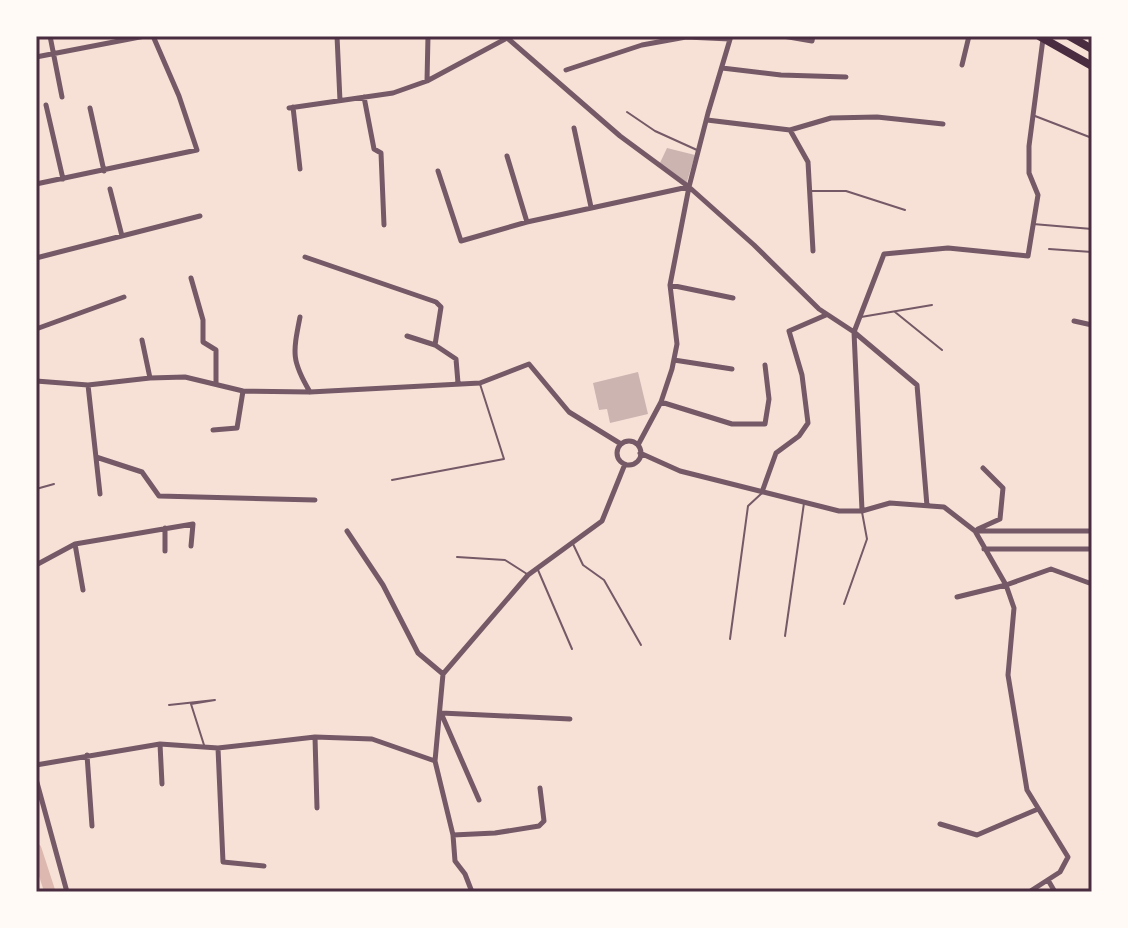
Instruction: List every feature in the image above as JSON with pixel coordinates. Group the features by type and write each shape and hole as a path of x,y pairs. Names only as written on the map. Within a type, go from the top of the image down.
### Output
{"main road":[{"path":"1069,36 1092,49"},
{"path":"1041,37 1092,66"}],"street":[{"path":"50,36 62,97"},
{"path":"36,57 145,36"},
{"path":"36,184 197,150 179,96 153,36"},
{"path":"337,36 340,101"},
{"path":"427,81 428,36"},
{"path":"783,36 812,41 813,36"},
{"path":"962,65 969,36"},
{"path":"300,169 291,107 393,93 427,81 508,37 620,136 689,187 827,315 854,332 917,385 927,506"},
{"path":"566,70 642,45 686,37 731,38 698,150 670,285 677,344 674,360 661,402 638,445 640,453 636,462 625,464"},
{"path":"862,511 854,332 884,254 948,248 1028,256 1038,195 1029,173 1029,146 1041,37"},
{"path":"722,68 781,75 846,77"},
{"path":"364,97 374,149 381,153 384,225"},
{"path":"46,105 63,179"},
{"path":"90,108 104,171"},
{"path":"707,120 790,130 831,118 877,117 943,124"},
{"path":"574,128 591,207"},
{"path":"790,130 808,162 813,251"},
{"path":"507,156 527,222"},
{"path":"438,171 461,241 527,222 689,187"},
{"path":"110,189 122,236"},
{"path":"36,258 200,216"},
{"path":"305,257 436,302 441,307 435,345"},
{"path":"191,278 203,320 203,342 216,350 216,383"},
{"path":"670,285 733,298"},
{"path":"36,329 124,297"},
{"path":"762,492 776,453 799,436 808,423 802,375 789,331 827,315"},
{"path":"300,317 294,358 296,369 310,392"},
{"path":"1074,321 1092,325"},
{"path":"407,336 435,345 456,359 458,383"},
{"path":"142,340 150,378"},
{"path":"674,360 732,369"},
{"path":"36,381 88,385 185,377 243,391 310,392 480,383 529,364 569,412 621,444"},
{"path":"661,402 732,424 765,424 769,399 765,365"},
{"path":"88,385 100,494"},
{"path":"213,430 237,428 243,391"},
{"path":"621,444 630,441 638,445"},
{"path":"621,444 617,456 625,464"},
{"path":"640,453 680,471 839,511 862,511 890,503 944,507 975,531 1006,585 1014,608 1008,675 1027,790 1068,857 1060,872 1029,892"},
{"path":"96,457 142,472 159,496 315,500"},
{"path":"472,892 465,874 455,861 453,835 435,761 443,674 528,575 602,521 625,464"},
{"path":"975,531 1000,519 1003,488 983,468"},
{"path":"975,531 1091,531 1092,521"},
{"path":"36,565 75,544 193,524 191,546"},
{"path":"165,528 165,551"},
{"path":"347,531 391,598 418,653 443,674"},
{"path":"75,544 83,590"},
{"path":"983,549 1092,549"},
{"path":"957,597 1006,585 1051,569 1092,584"},
{"path":"441,713 570,719"},
{"path":"441,713 479,800"},
{"path":"36,765 160,744 218,748 315,737 372,739 435,761"},
{"path":"315,737 317,808"},
{"path":"160,744 162,784"},
{"path":"218,748 223,862 264,866"},
{"path":"87,755 92,826"},
{"path":"36,779 67,892"},
{"path":"453,835 539,826 544,821 540,788"},
{"path":"940,824 977,835 1038,809"},
{"path":"1048,880 1055,892"}],"lane":[{"path":"627,112 655,131 698,150"},
{"path":"1034,115 1092,138"},
{"path":"811,191 846,191 905,210"},
{"path":"1033,224 1092,229"},
{"path":"1049,249 1092,252"},
{"path":"860,317 932,305"},
{"path":"894,311 942,350"},
{"path":"392,480 504,459 480,383"},
{"path":"36,489 54,484"},
{"path":"730,639 748,506 762,492"},
{"path":"785,636 804,502"},
{"path":"844,604 867,539 862,511"},
{"path":"572,543 583,565 604,580 641,645"},
{"path":"457,557 505,560 528,575"},
{"path":"537,569 572,649"},
{"path":"169,705 215,700 191,704 204,746"}],"building":[{"path":"667,148 695,155 686,185 659,165"},
{"path":"638,372 648,414 610,423 607,409 599,410 593,383"}],"waterway":[{"path":"36,849 50,892"}]}
